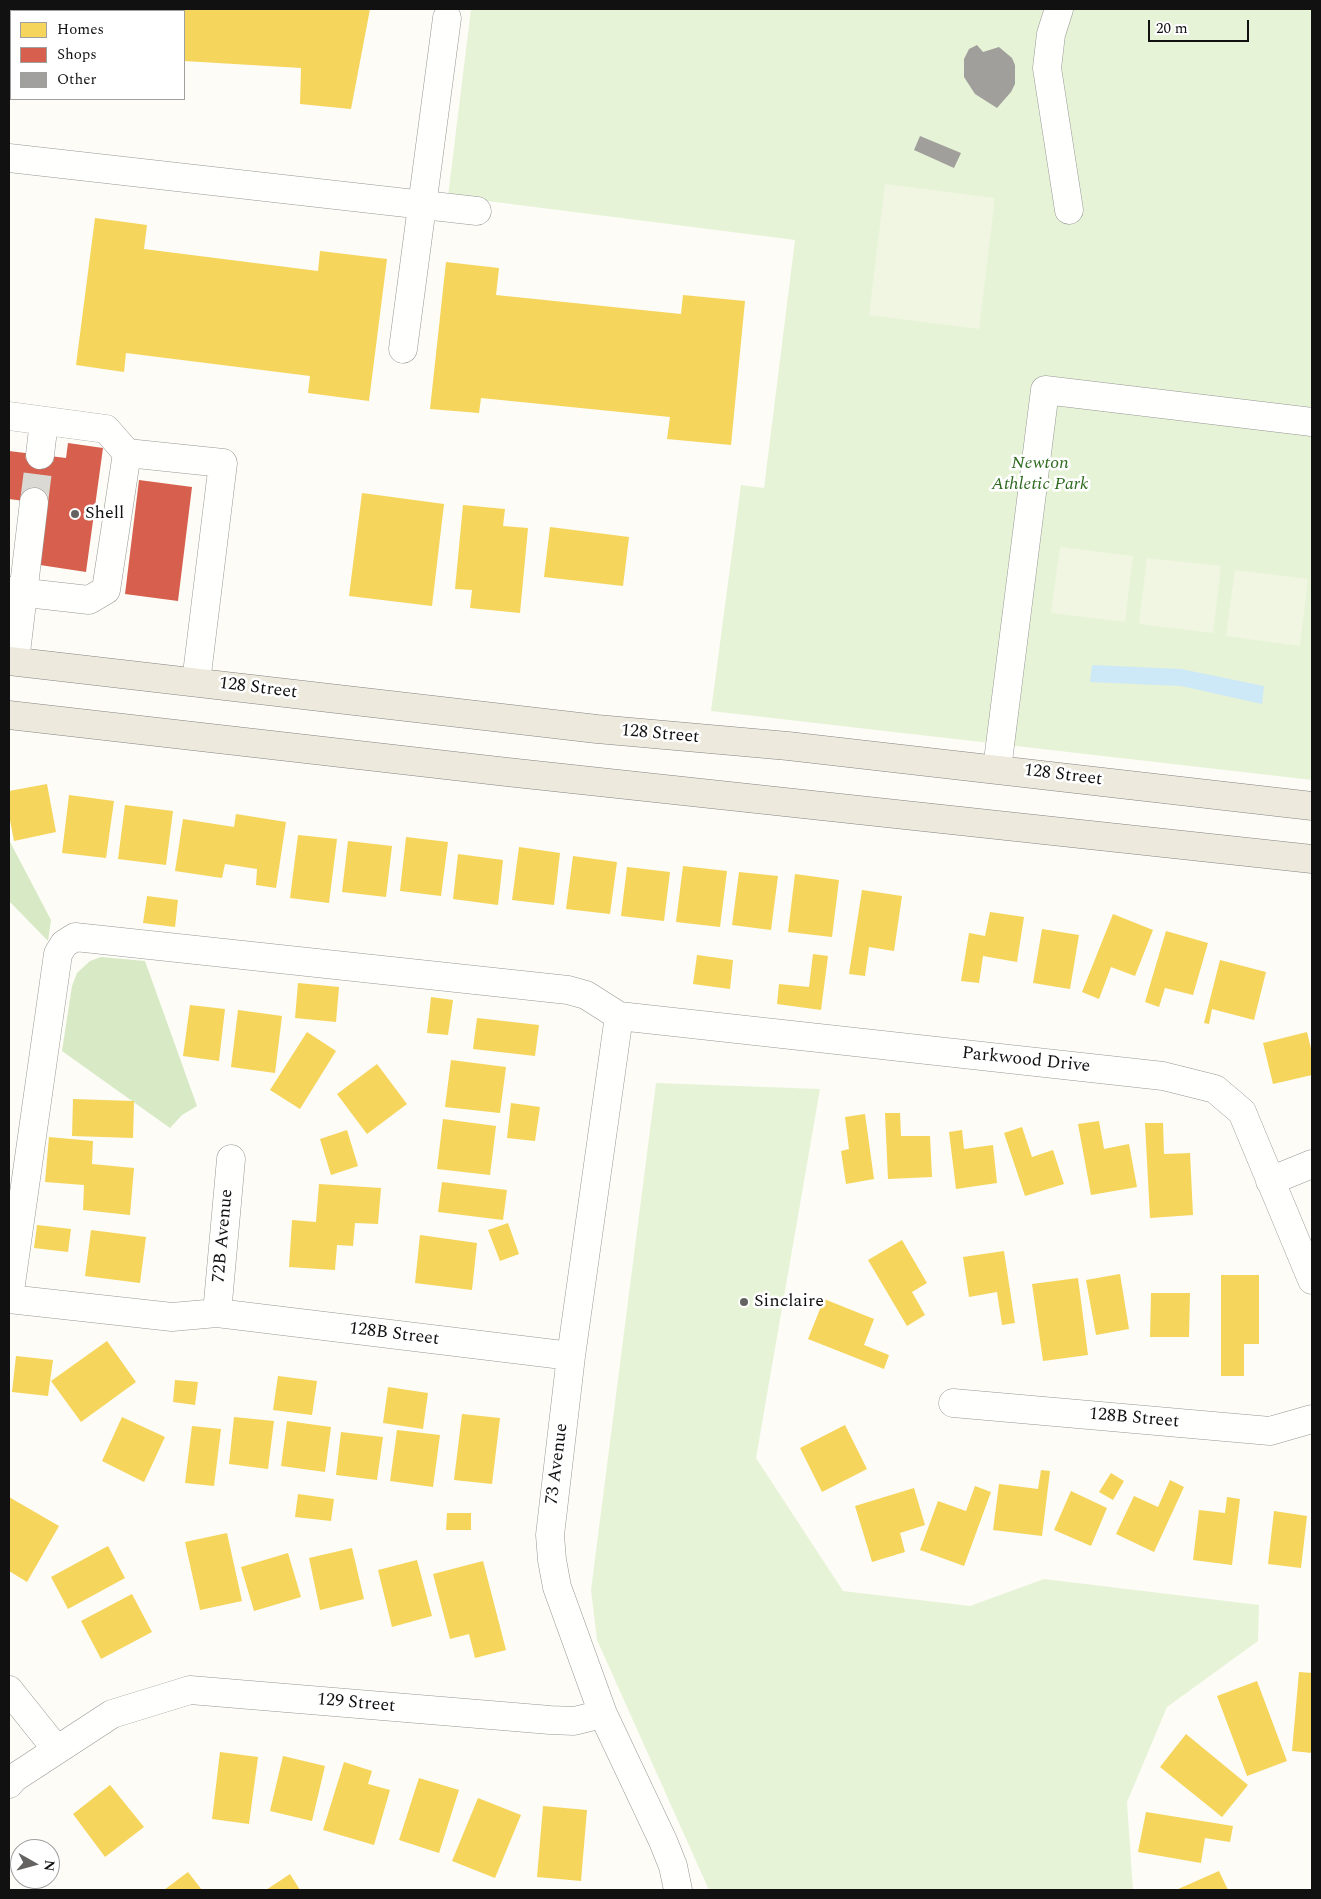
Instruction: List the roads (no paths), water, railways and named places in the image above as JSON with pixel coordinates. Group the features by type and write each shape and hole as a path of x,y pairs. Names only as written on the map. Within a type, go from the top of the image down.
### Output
{"main road":[{"name":"128 Street","path":"12,661 597,729 788,746 1312,806"},
{"path":"9,715 517,773 1312,859"}],"street":[{"path":"1059,9 1051,34 1047,68 1068,210"},
{"path":"403,348 446,18"},
{"path":"9,158 477,211"},
{"path":"996,769 1045,390 1312,422"},
{"path":"9,416 106,429 127,453 222,463 196,682"},
{"path":"40,455 44,421"},
{"path":"16,592 89,600 106,590 127,453"},
{"path":"12,661 16,592 34,502"},
{"path":"9,1298 58,954 64,944 75,937 568,990 586,995 619,1016"},
{"name":"Parkwood Drive","path":"619,1016 1163,1076 1215,1089 1242,1112 1312,1280"},
{"name":"73 Avenue","path":"619,1016 571,1356 550,1535 557,1587 603,1714 663,1841 673,1866 678,1890"},
{"name":"72B Avenue","path":"216,1313 231,1159"},
{"path":"1270,1181 1312,1164"},
{"name":"128B Street","path":"9,1298 172,1317 216,1313 571,1356"},
{"name":"128B Street","path":"953,1404 1270,1431 1312,1419"},
{"path":"9,1690 57,1750"},
{"name":"129 Street","path":"9,1784 14,1778 112,1714 190,1690 550,1720 574,1721 603,1714"}],"water":[{"path":"1092,665 1181,669 1264,686 1262,704 1181,686 1090,682"}],"tunnel":[{"path":"34,502 40,455"}],"place":[{"name":"Shell","path":"75,514"},
{"name":"Sinclaire","path":"744,1302"}],"park label":[{"name":"Newton Athletic Park","path":"1040,474"}]}
